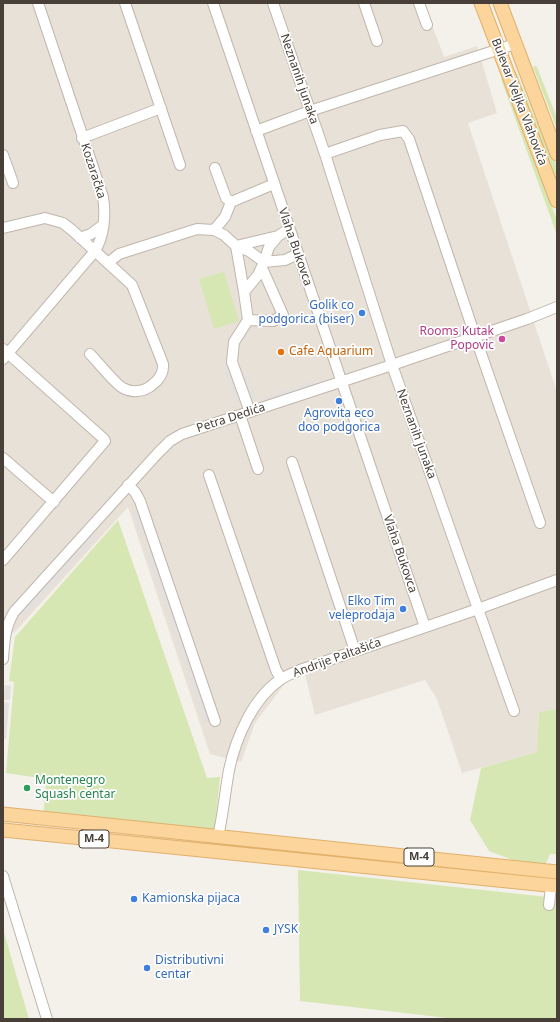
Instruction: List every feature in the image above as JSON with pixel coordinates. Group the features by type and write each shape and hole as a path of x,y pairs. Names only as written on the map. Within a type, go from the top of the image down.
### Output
{"main road":[{"name":"Bulevar Veljka Vlahovića","path":"481,3 557,201"},
{"name":"Bulevar Veljka Vlahovića","path":"500,3 557,154"},
{"name":"M-4","path":"3,814 557,872"},
{"name":"M-4","path":"3,830 554,886"}],"street":[{"name":"Kozaračka","path":"4,354 95,251 103,225 103,198 38,3"},
{"path":"125,3 180,165"},
{"name":"Vlaha Bukovca","path":"213,3 425,627"},
{"name":"Neznanih junaka","path":"273,3 310,111 392,365 514,711"},
{"path":"364,3 377,41"},
{"path":"419,3 426,25"},
{"path":"256,131 310,111 515,44"},
{"path":"82,138 161,108"},
{"path":"324,154 380,136 403,131 409,139 540,523"},
{"path":"3,155 13,183"},
{"path":"215,168 226,198 231,202"},
{"path":"214,230 224,217 231,202 274,184"},
{"path":"3,228 45,218 63,224 95,251 127,280 135,290 164,370 155,383 147,389 136,392 122,388 90,354"},
{"path":"80,238 91,234 103,225"},
{"path":"108,263 119,254 197,229 214,230 224,235 236,246 248,251 263,265 283,315 273,321 248,320"},
{"path":"244,292 258,275 269,247 278,236 289,229"},
{"path":"236,246 278,236"},
{"path":"236,246 248,320 234,342 232,362 258,469"},
{"path":"263,265 285,260 298,254"},
{"name":"Petra Dedića","path":"3,659 4,634 11,618 24,601 128,485 170,441 182,434 392,365 557,307"},
{"path":"3,560 105,441 4,354"},
{"path":"3,458 54,502"},
{"path":"292,462 355,651"},
{"path":"209,475 276,670 281,679"},
{"path":"128,485 135,492 140,501 215,721"},
{"name":"Andrije Paltašića","path":"218,836 229,771 237,742 249,717 259,702 268,690 281,679 300,670 478,609 557,580"},
{"path":"3,876 47,1019"},
{"path":"549,905 554,886"}],"shaded area":[{"path":"3,3 424,3 444,57 477,46 497,113 468,123 557,392 557,709 539,712 537,752 462,773 437,699 425,680 315,715 305,674 286,682 255,723 241,762 210,754 128,507 14,633 3,631"},
{"path":"229,363 242,401 236,403 223,365"},
{"path":"248,374 256,397 250,399 242,376"},
{"path":"312,381 314,387 266,402 264,397"},
{"path":"139,511 146,532 140,535 133,513"},
{"path":"93,531 98,536 72,564 67,560"},
{"path":"153,551 162,578 156,581 147,554"},
{"path":"66,562 71,566 45,594 40,590"},
{"path":"163,581 172,607 165,609 157,583"},
{"path":"39,592 44,596 26,616 21,612"},
{"path":"173,609 182,636 175,638 167,611"},
{"path":"182,637 191,664 185,666 176,640"},
{"path":"192,666 201,692 195,695 186,668"},
{"path":"5,685 11,686 10,700 3,700"},
{"path":"202,694 211,721 205,723 196,697"},
{"path":"3,702 9,703 6,739 3,739"}],"green space":[{"path":"533,67 537,67 557,118 557,129"},
{"path":"516,71 557,167 557,182 515,72"},
{"path":"501,79 503,79 557,220 557,235"},
{"path":"224,272 239,321 214,329 199,279"},
{"path":"118,520 207,778 220,777 214,835 43,822 46,779 6,773 14,682 9,681 15,637"},
{"path":"557,709 557,854 550,854 545,865 523,864 489,851 470,820 481,768 537,752 539,712"},
{"path":"298,870 557,898 557,1019 456,1019 300,1001"},
{"path":"3,929 29,1019 3,1019"}],"place":[{"name":"Golik co podgorica (biser)","path":"362,313"},
{"name":"Rooms Kutak Popovic","path":"502,339"},
{"name":"Cafe Aquarium","path":"281,352"},
{"name":"Agrovita eco doo podgorica","path":"339,401"},
{"name":"Elko Tim veleprodaja","path":"403,609"},
{"name":"Montenegro Squash centar","path":"27,788"},
{"name":"Kamionska pijaca","path":"134,899"},
{"name":"JYSK","path":"266,930"},
{"name":"Distributivni centar","path":"147,968"}]}
